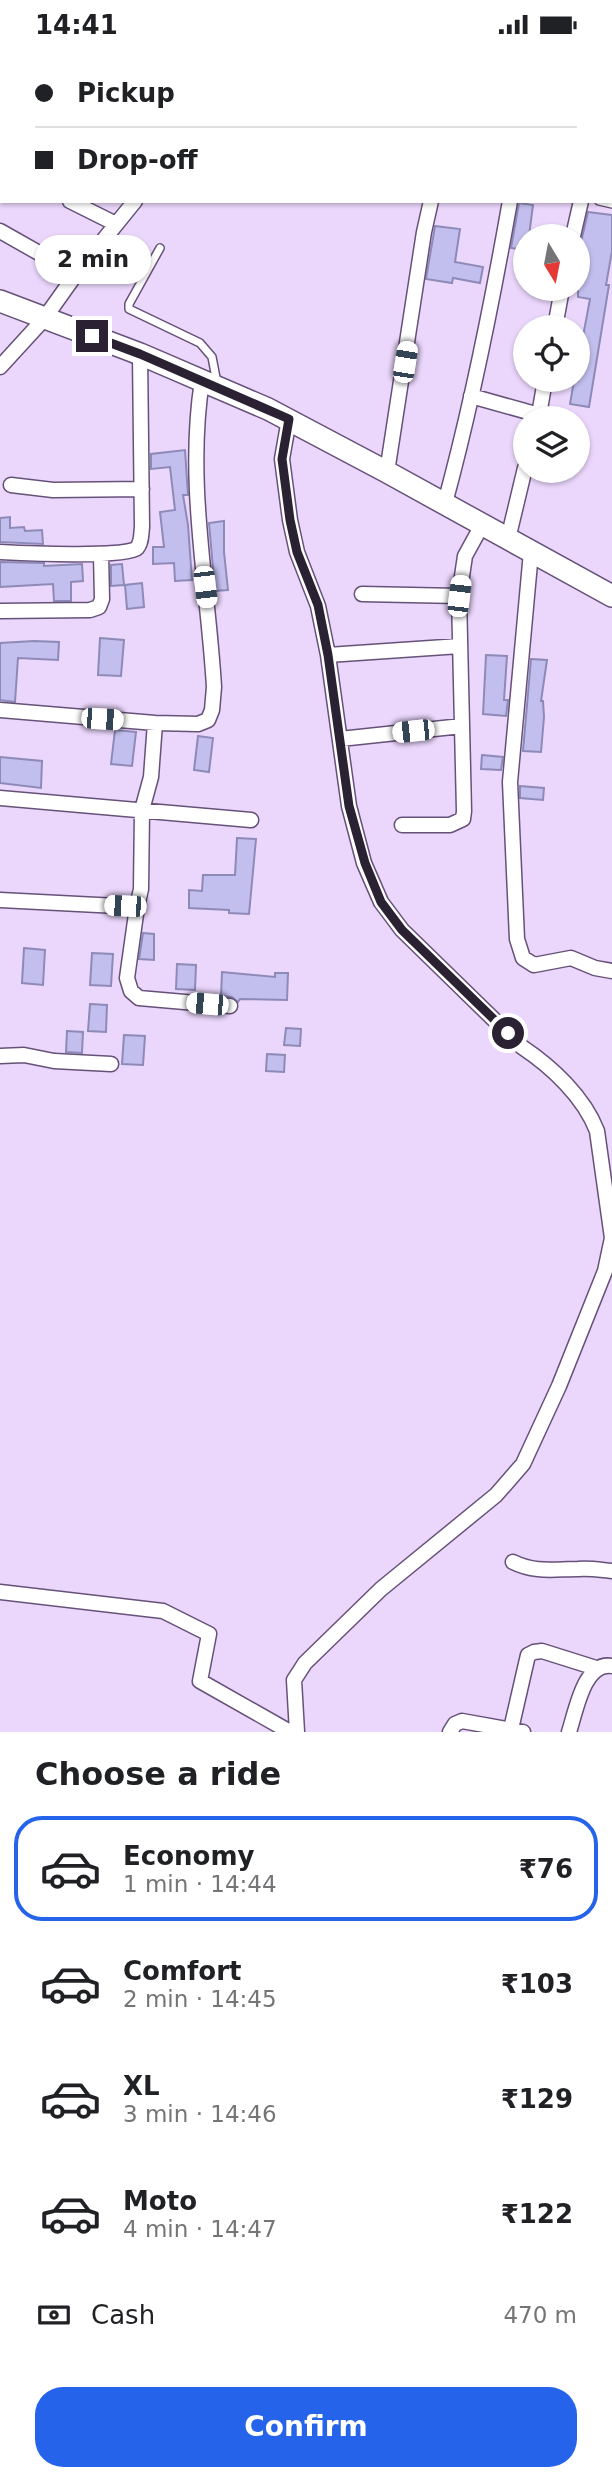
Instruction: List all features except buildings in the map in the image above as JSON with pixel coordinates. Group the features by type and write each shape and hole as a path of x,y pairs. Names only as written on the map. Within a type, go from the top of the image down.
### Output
{"main road":[{"path":"0,302 140,354 289,419 612,596"}],"street":[{"path":"74,203 116,224"},
{"path":"0,367 44,319 76,274 133,203"},
{"path":"387,471 431,203"},
{"path":"445,503 486,331 510,203"},
{"path":"576,224 581,203"},
{"path":"0,231 76,274"},
{"path":"0,552 101,554 130,552 136,549 141,541 140,354"},
{"path":"0,710 155,723 198,724 208,720 212,710 214,687 198,512 197,415 210,384"},
{"path":"471,396 513,409"},
{"path":"0,1592 163,1611 209,1634 200,1681 292,1732 294,1680 305,1663 381,1589 496,1495 523,1464 559,1386 605,1271 612,1238 605,1136 582,1103 542,1061 522,1047 402,930 381,902 365,863 349,806 328,655 318,605 297,552 290,520 282,459 289,419"},
{"path":"508,539 521,483"},
{"path":"11,485 53,490 142,489"},
{"path":"402,824 450,825 463,819 459,596 465,556 482,526"},
{"path":"531,552 510,782 517,939 523,958 534,965 570,958 595,968 612,971"},
{"path":"0,611 90,610 99,607 102,599 101,554"},
{"path":"362,594 459,596"},
{"path":"328,655 460,646"},
{"path":"155,723 151,777 142,810 141,889 127,978 131,991 139,998 230,1006"},
{"path":"340,739 462,726"},
{"path":"0,798 251,820"},
{"path":"0,900 137,907"},
{"path":"0,1056 24,1055 54,1061 111,1064"},
{"path":"513,1562 527,1569 543,1571 612,1571"},
{"path":"450,1732 455,1724 462,1721 517,1730 528,1655 534,1651 542,1651 596,1668"},
{"path":"569,1732 588,1677 596,1668 605,1664 612,1666"}],"lane":[{"path":"160,249 129,304 129,309 200,343 212,357 210,384"}],"route":[{"path":"92,336 289,419 282,459 290,520 297,552 318,605 328,655 349,806 365,863 381,902 402,930 508,1033"}]}
